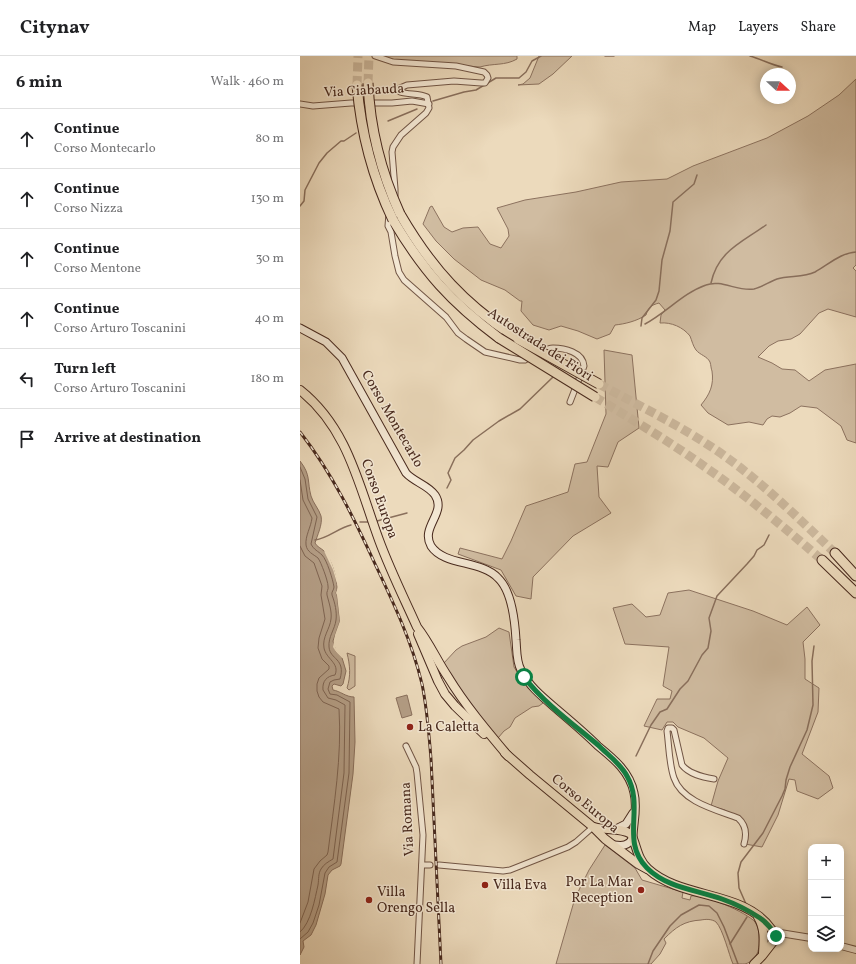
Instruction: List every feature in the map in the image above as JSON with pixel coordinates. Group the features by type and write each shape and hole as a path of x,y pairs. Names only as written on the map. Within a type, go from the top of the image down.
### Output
{"highway":[{"name":"Autostrada dei Fiori","path":"368,83 370,114 378,152 388,186 400,214 424,253 470,304 502,329 599,384"},
{"name":"Autostrada dei Fiori","path":"357,85 361,126 376,182 393,220 418,259 442,289 466,312 499,338 595,397"},
{"path":"835,553 856,576"},
{"path":"822,560 856,593"}],"main road":[{"name":"Corso Montecarlo","path":"300,328 326,342 342,358 406,473 413,480 429,489 435,496 438,509 428,532 429,542 433,548 437,552 447,557 487,570 502,582 508,592 516,629 517,659 522,672 536,691 613,758 623,770 634,792 635,810 633,838"},
{"name":"Corso Europa","path":"300,390 324,413 344,445 380,542 417,627 419,638 441,687 454,706 508,756 590,827 638,864 666,881 722,899 750,911 770,927 776,935"},
{"name":"Corso Europa","path":"417,627 450,681 508,756"},
{"path":"441,687 444,681 450,681"},
{"path":"616,829 626,824 635,810"},
{"path":"590,827 602,830 616,829 629,832 633,838 638,855 647,869"},
{"path":"614,845 625,846 630,844 633,838"},
{"path":"758,917 762,926 764,937 762,956"},
{"path":"754,964 762,956 776,935 768,931 764,937"}],"street":[{"path":"375,56 393,62 456,66 484,72 488,75 487,80 481,83 454,81 400,88 400,92 427,97 429,104 426,113 402,135 393,147 392,152 395,194 387,222 391,232 395,256 402,277 406,282 423,295 446,317 458,333 485,352 525,360 552,348 580,356 583,360 584,366 570,402"},
{"name":"Via Ciabauda","path":"300,104 320,106 351,103 392,103 412,101 429,104"},
{"path":"714,779 692,773 685,769 682,765 674,730 672,728 668,728 667,731 672,771 676,783 682,790 706,807 738,818 742,822 745,830 746,837 744,844"},
{"name":"Via Romana","path":"406,746 416,767 423,822 418,964"},
{"path":"439,865 503,871 510,870 568,847 576,842 590,827"},
{"path":"422,865 430,865"},
{"path":"776,935 808,938"},
{"path":"844,947 856,950"}],"shaded area":[{"path":"379,56 517,56 517,59 508,63 480,67 390,60"},
{"path":"539,56 572,56 553,74 539,84 518,85 523,84 530,78"},
{"path":"856,79 856,265 853,268 856,271 856,317 828,309 819,313 800,334 791,339 778,341 769,346 758,357 782,369 795,370 809,381 825,370 856,364 856,443 847,440 841,426 817,408 801,406 780,417 772,416 767,419 763,425 749,422 728,425 708,413 701,405 707,397 712,385 712,371 710,362 696,350 690,336 684,330 672,324 660,323 661,315 665,310 659,303 650,307 646,315 631,322 615,325 610,334 597,339 561,326 549,330 533,325 521,311 522,301 505,290 481,280 454,259 436,241 423,224 430,207 432,206 444,227 452,232 463,228 478,227 490,244 501,248 509,236 508,229 497,208 525,200 576,192 621,182 667,179 693,166 767,138 808,116 839,95"},
{"path":"604,350 632,355 639,428 618,442 608,467 597,466 599,497 611,513 573,536 533,577 531,599 516,596 501,570 458,554 460,548 502,559 526,506 568,492 575,464 587,462 606,414"},
{"path":"689,590 753,611 787,625 807,607 820,625 803,642 805,679 819,688 818,712 802,754 829,776 833,788 818,799 797,791 795,780 789,779 778,815 762,847 745,844 744,826 725,810 711,806 718,781 728,758 704,738 678,727 673,722 667,722 662,730 644,726 657,699 670,699 672,691 663,686 669,647 625,644 613,608 632,604 646,617 660,615 668,593"},
{"path":"499,628 509,632 514,667 522,680 543,703 539,706 532,707 515,718 510,727 498,738 466,699 443,664 456,650 462,646 486,637"},
{"path":"347,653 355,656 355,686 349,690 347,688 350,670"},
{"path":"605,845 635,868 642,880 683,892 682,898 690,900 691,896 697,896 714,901 735,909 751,918 758,927 759,933 759,945 753,960 745,964 733,964 719,925 714,921 705,919 685,923 672,931 664,939 666,943 660,954 651,964 556,964 575,898 589,870"}],"water":[{"path":"300,461 306,470 312,499 321,516 321,526 315,543 327,554 336,578 336,593 340,621 333,641 336,652 342,658 346,671 343,684 341,686 334,684 332,686 333,690 354,697 355,742 353,774 341,864 332,870 328,875 325,894 316,925 311,935 303,941 304,947 300,955"},
{"path":"407,695 412,715 402,718 396,698"}],"pier":[{"path":"324,551 327,552 330,558 340,587 338,593 342,610 342,621 335,646 337,651 344,657 342,658 333,647 340,621 336,593 338,587 333,570"}],"waterway":[{"path":"433,101 476,90 496,78 519,78 526,72 532,61 541,56"},
{"path":"605,56 614,56"},
{"path":"750,56 782,67"},
{"path":"388,121 417,109"},
{"path":"300,206 304,201 305,190 319,163 327,153 341,141 344,141 356,133"},
{"path":"641,326 642,318 656,300 659,291 662,260 670,231 673,202 694,184 697,175"},
{"path":"711,283 714,272 725,255 739,243 766,225"},
{"path":"645,324 682,298 706,285 724,284 742,289 754,289 777,279 810,274 839,257 856,252"},
{"path":"447,488 451,480 448,473 455,458 473,440 499,421 520,409 553,377"},
{"path":"377,521 407,513"},
{"path":"360,522 368,522"},
{"path":"315,540 351,525"},
{"path":"636,756 651,725 660,712 667,709 680,689 688,681 702,655 708,648 711,631 709,618 717,596 754,556 757,550 764,545 769,535"},
{"path":"746,904 739,888 738,873 741,862 763,833 782,796 790,767 807,730 813,705 812,661 814,646"},
{"path":"648,964 653,951 670,926 681,915 699,905 709,906 717,913 738,964"},
{"path":"730,944 747,917"}],"tunnel":[{"path":"357,85 358,56"},
{"path":"368,83 369,56"},
{"path":"599,384 683,429 727,458 775,496 835,553"},
{"path":"595,397 694,459 766,513 822,560"}],"railway":[{"path":"300,432 322,463 342,496 396,609 418,668 429,731 441,964"}],"place":[{"name":"La Caletta","path":"410,727"},
{"name":"Villa Eva","path":"485,885"},
{"name":"Por La Mar Reception","path":"641,890"},
{"name":"Villa Orengo Sella","path":"369,900"}],"route":[{"path":"524,677 536,691 613,758 627,776 635,796 633,838 640,860 647,869 666,881 690,890 722,899 750,911 765,922 776,936"}]}
